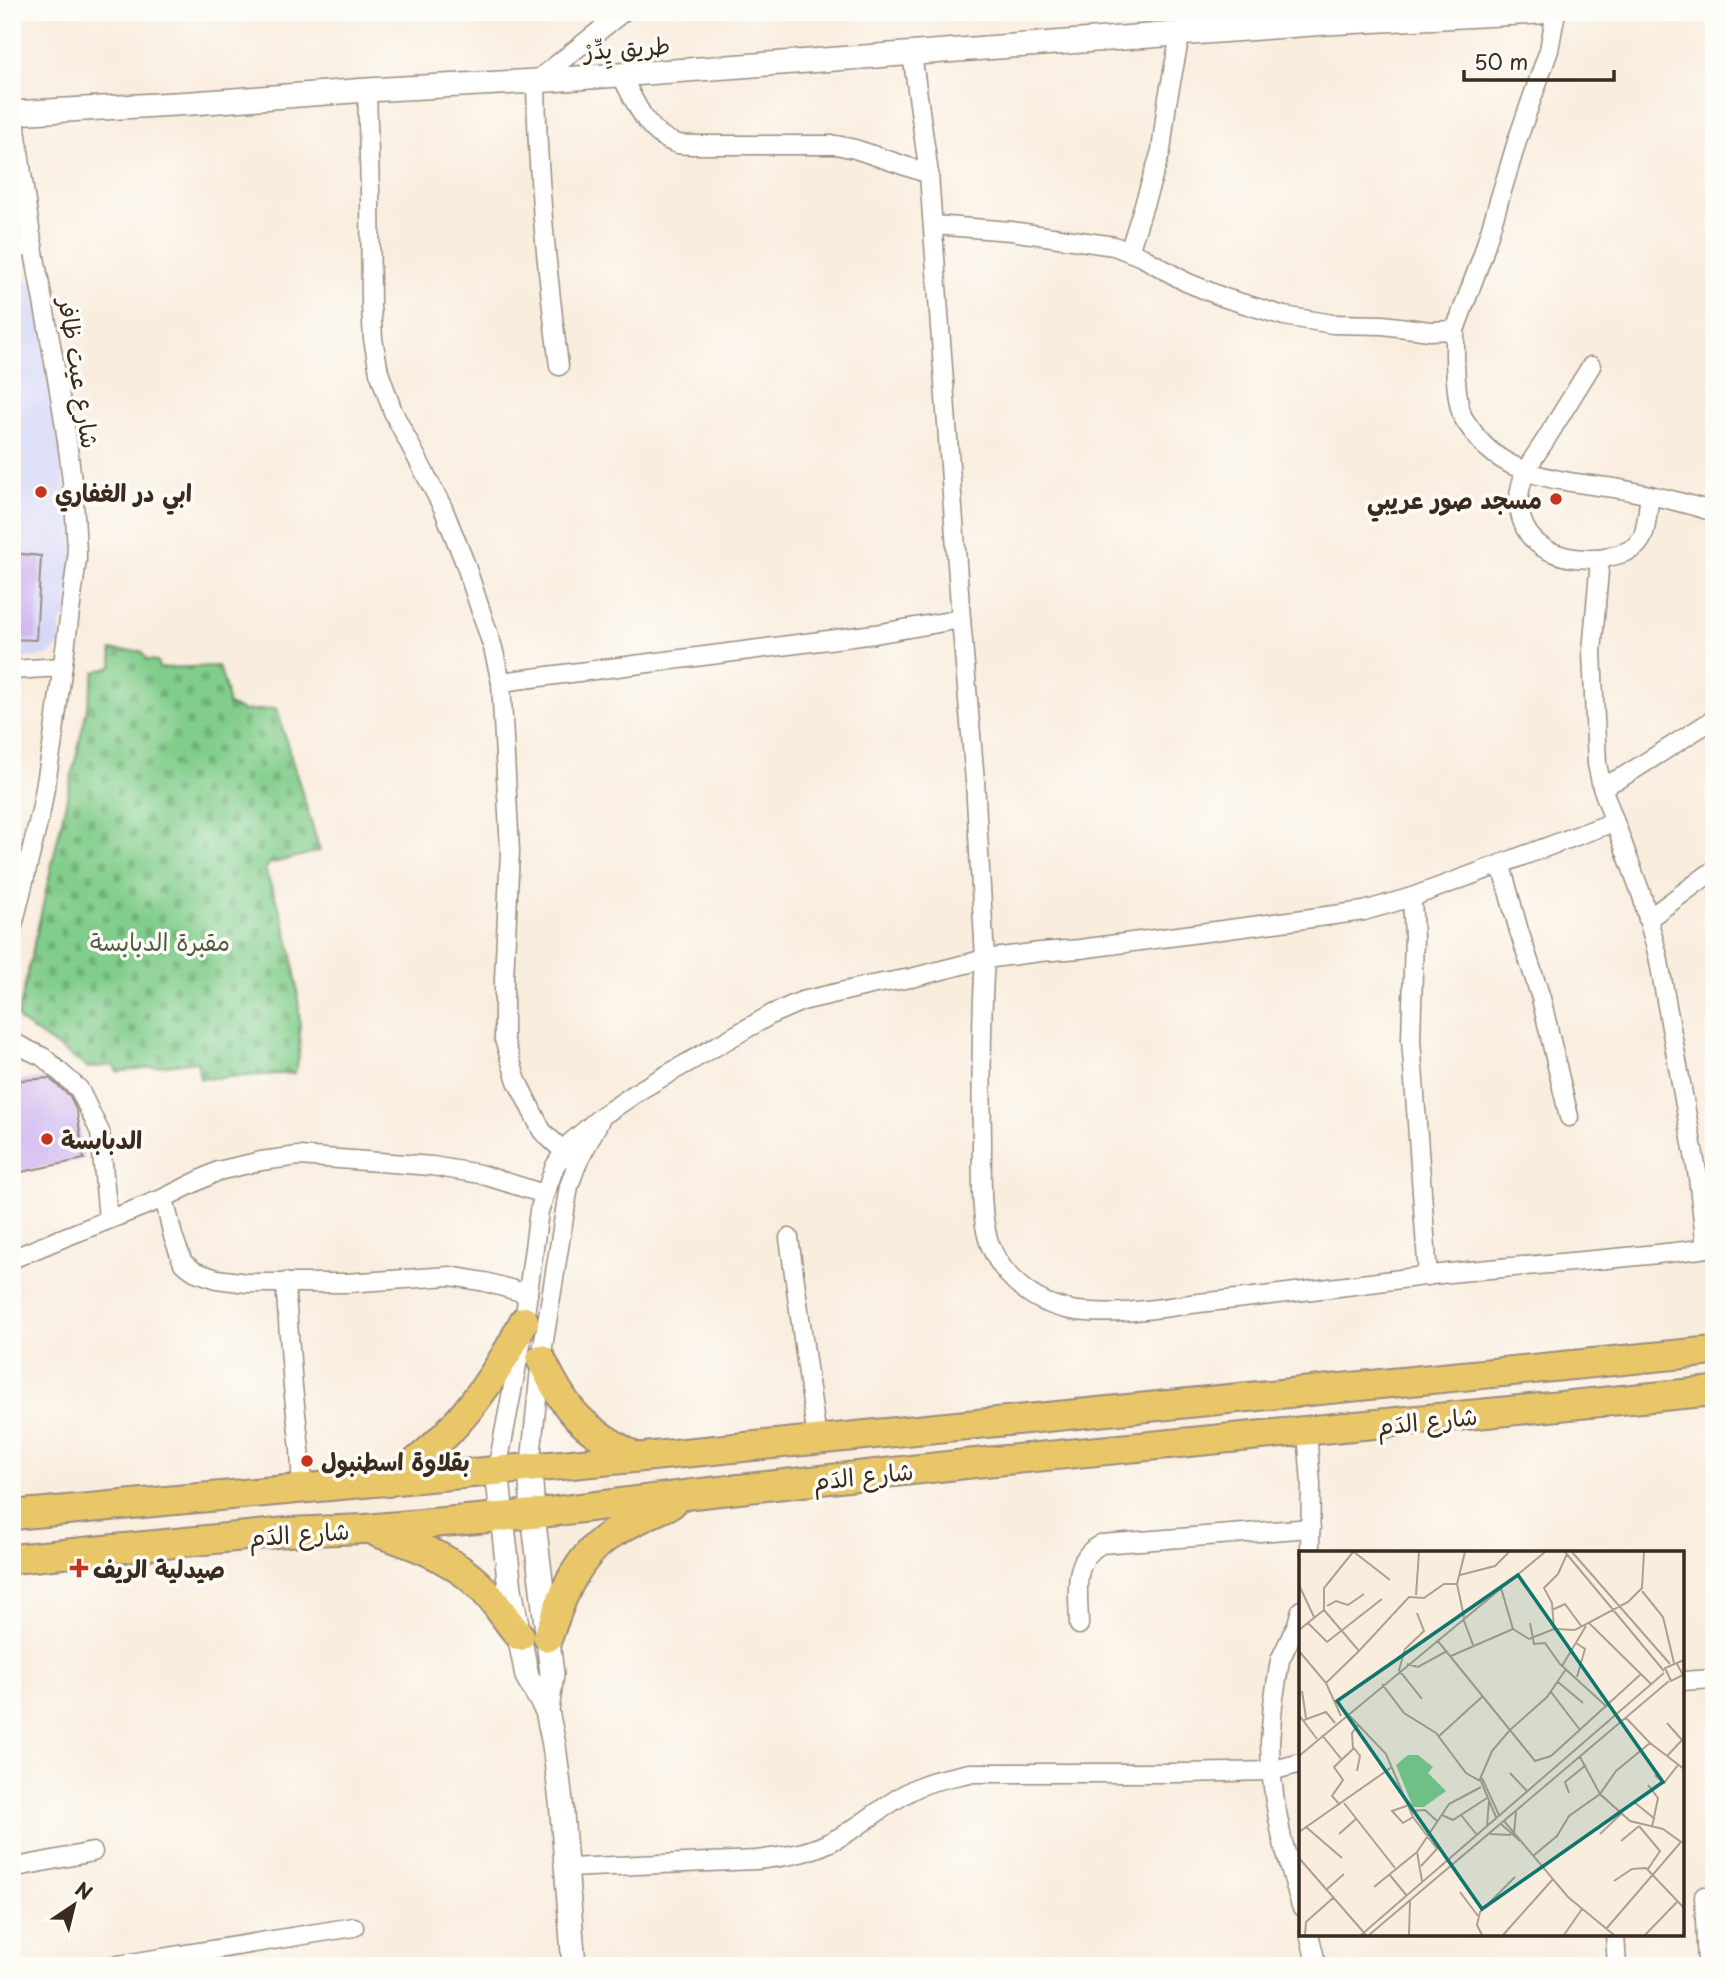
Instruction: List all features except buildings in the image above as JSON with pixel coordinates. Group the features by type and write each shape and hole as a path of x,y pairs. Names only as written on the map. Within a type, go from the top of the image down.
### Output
{"main road":[{"path":"388,1482 432,1448 464,1415 510,1350 526,1308"},
{"name":"شارع الدَم","path":"12,1515 388,1482 1714,1351"},
{"path":"541,1359 557,1392 573,1415 597,1435 635,1457"},
{"name":"شارع الدَم","path":"12,1559 287,1532 365,1529 533,1514 989,1462 1714,1391"},
{"path":"548,1637 564,1592 594,1548 612,1533 693,1494"},
{"path":"365,1529 408,1542 449,1561 484,1591 520,1636"}],"street":[{"path":"559,366 538,163 536,81 623,12"},
{"name":"طريق يِدِّرْ","path":"13,113 536,81 912,54 1193,26 1326,23 1539,12"},
{"path":"1556,12 1549,50 1518,138 1482,257 1455,330 1455,372 1463,416 1480,443 1508,464 1526,472 1574,484 1676,500 1714,512"},
{"path":"1129,251 1161,150 1167,103 1193,26"},
{"path":"912,54 929,174 975,781 985,959 982,1188 987,1236 993,1252 1013,1280 1027,1292 1061,1308 1107,1312 1710,1247 1658,957 1632,866 1614,822 1597,764 1592,652 1600,559"},
{"path":"620,73 648,125 660,136 678,144 836,145 929,174"},
{"path":"367,90 371,306 379,372 393,412 443,508 466,563 494,648 501,682 510,851 504,1039 517,1081 542,1131 570,1158 569,1186 541,1359 530,1468 552,1674 547,1712 558,1777 574,1966"},
{"name":"شارع عيت ظافر","path":"12,930 41,811 77,559 68,448 13,113"},
{"path":"933,225 1011,231 1114,246 1224,298 1284,316 1332,324 1383,325 1430,331 1455,330"},
{"path":"12,250 33,245"},
{"path":"1591,366 1526,472 1520,496 1520,517 1524,529 1555,554 1600,559 1622,555 1637,548 1645,533 1650,495"},
{"path":"501,682 861,636 961,619"},
{"path":"12,670 62,667"},
{"path":"1602,787 1714,719"},
{"path":"547,1712 527,1676 510,1589 497,1470 544,1194 602,1116 730,1037 802,1001 985,959 1364,911 1412,897 1614,822"},
{"path":"1501,865 1541,998 1569,1117"},
{"path":"1648,919 1714,870"},
{"path":"1412,897 1414,937 1411,1039 1428,1276"},
{"path":"12,1042 43,1057 79,1089 100,1132 108,1219"},
{"path":"12,1259 164,1198 218,1171 261,1161 313,1156 432,1166 480,1174 544,1194"},
{"path":"164,1198 183,1263 196,1272 217,1279 247,1283 346,1283 450,1276 485,1282 526,1308"},
{"path":"789,1238 817,1439"},
{"path":"285,1282 302,1489"},
{"path":"1307,1432 1311,1484 1310,1551"},
{"path":"1079,1625 1081,1563 1089,1551 1101,1544 1311,1528"},
{"path":"1299,1617 1283,1650 1278,1669 1273,1704 1270,1770 1282,1839 1299,1899"},
{"path":"1684,1681 1714,1679"},
{"path":"567,1868 785,1857 832,1842 915,1788 936,1780 970,1773 1183,1773 1270,1770 1299,1763"},
{"path":"12,1868 93,1852"},
{"path":"1704,1896 1707,1966"},
{"path":"112,1966 354,1927"},
{"path":"1310,1936 1317,1966"},
{"path":"1615,1936 1617,1966"}],"shaded area":[{"name":"ابي در الغفاري","path":"35,280 75,548 66,618 59,623 62,644 47,656 12,660 12,284"}],"green space":[{"name":"مقبرة الدبابسة","path":"111,650 141,651 147,660 157,661 159,668 218,666 228,705 244,711 276,708 320,851 269,864 265,870 281,912 294,968 300,1025 295,1073 200,1079 197,1061 117,1072 113,1065 88,1068 20,1021 18,1016 95,672 113,666"}],"place":[{"name":"ابي در الغفاري","path":"41,492"},
{"name":"مسجد صور عريبي","path":"1556,499"},
{"name":"الدبابسة","path":"47,1139"},
{"name":"بقلاوة اسطنبول","path":"307,1461"},
{"name":"صيدلية الريف","path":"79,1568"}]}
